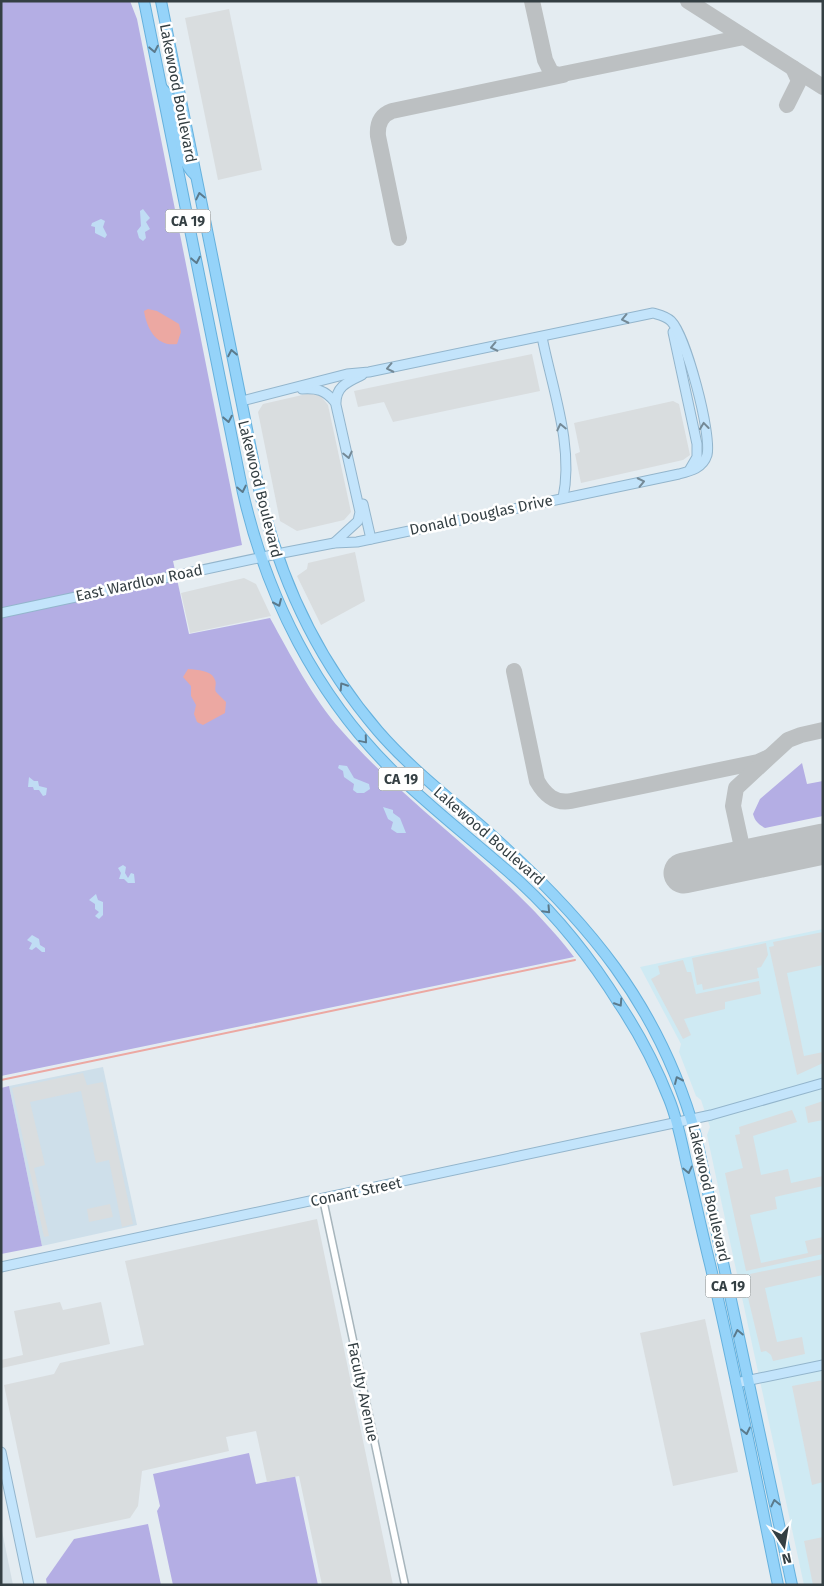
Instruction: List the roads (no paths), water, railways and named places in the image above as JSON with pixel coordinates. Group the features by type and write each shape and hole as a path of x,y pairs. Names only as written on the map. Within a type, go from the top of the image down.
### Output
{"main road":[{"name":"Lakewood Boulevard","path":"144,1 243,492 260,558 288,626 307,660 336,704 365,741 417,794 522,884 548,910 592,962 647,1049 670,1102 676,1122 736,1383 778,1585"},
{"name":"Lakewood Boulevard","path":"161,1 259,489 277,554 303,618 321,652 349,694 378,731 428,782 488,832 560,899 606,953 635,995 662,1043 692,1119 792,1585"},
{"path":"162,88 173,101 186,165 196,175"},
{"path":"592,962 606,953"}],"street":[{"name":"Donald Douglas Drive","path":"277,554 334,543 371,539 685,472 703,463 707,450 704,418 692,368 682,340 671,322 662,315 653,313 369,372"},
{"path":"542,337 566,452 566,482 563,498"},
{"path":"289,390 305,384 347,374 369,372"},
{"path":"335,402 342,385 369,372"},
{"path":"242,400 289,390 314,388 323,390 335,402 360,512 358,521 334,543"},
{"path":"355,488 362,500 371,539"},
{"name":"East Wardlow Road","path":"1,612 277,554"},
{"name":"Conant Street","path":"1,1267 711,1115 823,1083"},
{"name":"Faculty Avenue","path":"323,1199 405,1585"},
{"path":"736,1383 823,1365"},
{"path":"1,1452 3,1469 29,1585"}],"waterway":[{"path":"1,1080 575,960"}]}
